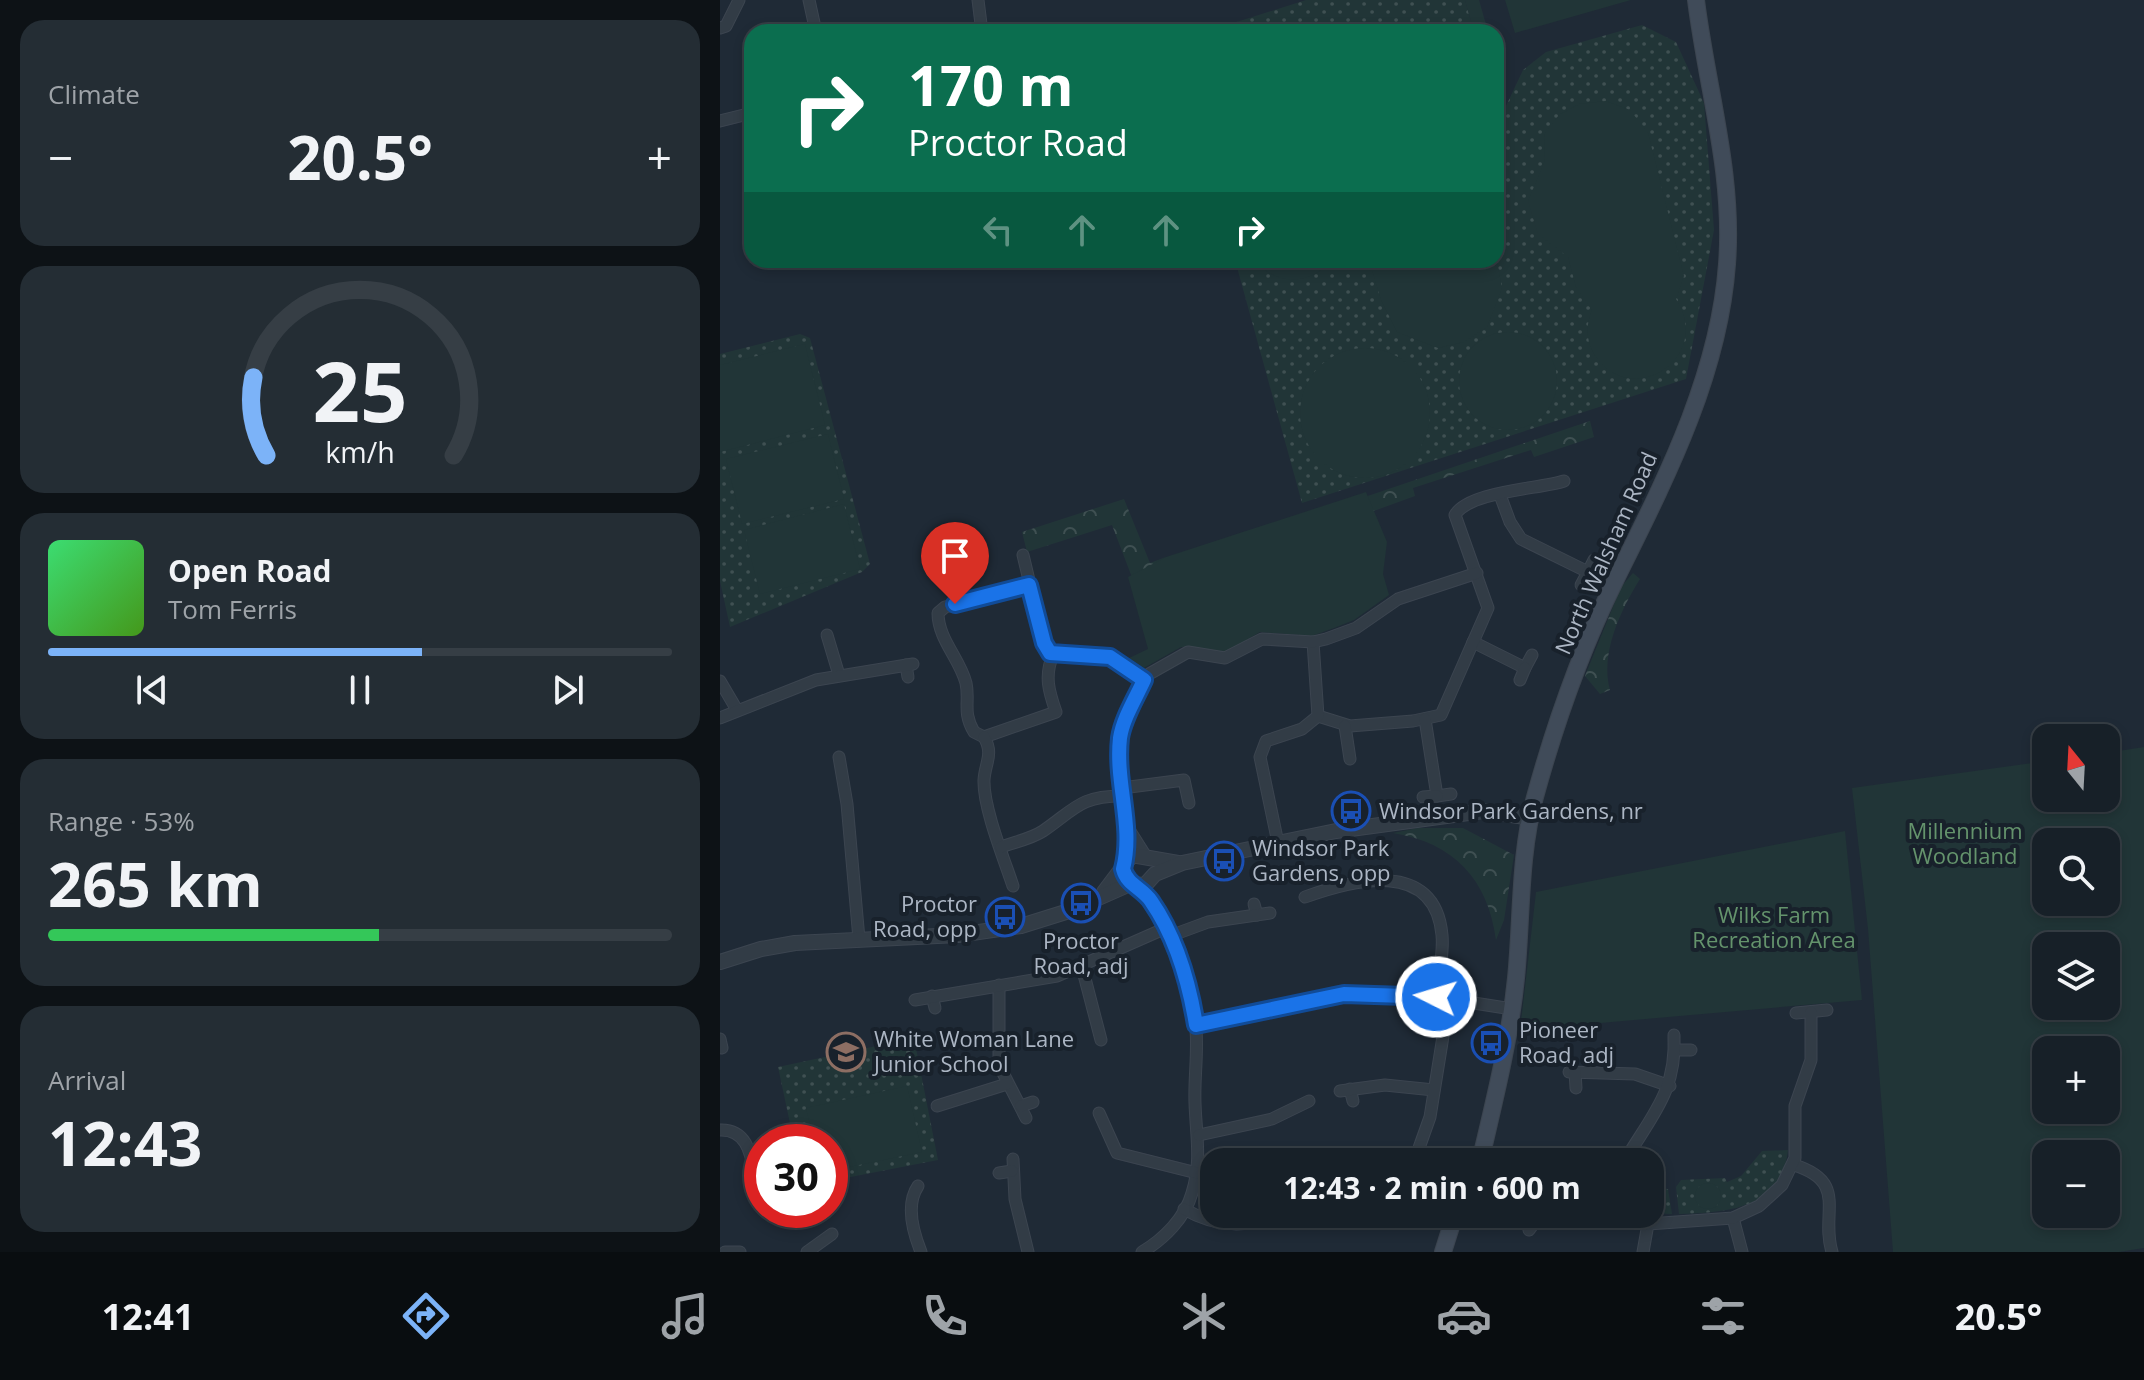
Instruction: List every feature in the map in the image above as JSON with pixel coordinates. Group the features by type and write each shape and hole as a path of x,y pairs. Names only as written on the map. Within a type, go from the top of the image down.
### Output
{"main road":[{"name":"North Walsham Road","path":"1482,1148 1512,1009 1520,892 1531,818 1571,685 1689,420 1712,350 1722,307 1729,230 1726,173 1696,0"},
{"path":"1443,1252 1451,1228"},
{"path":"1455,1252 1461,1228"}],"street":[{"path":"720,28 726,26 739,0"},
{"path":"809,0 814,24"},
{"path":"978,0 981,24"},
{"path":"720,121 744,115"},
{"path":"1318,716 1345,726 1441,715 1488,608 1455,515 1465,506 1529,485 1552,490 1564,481"},
{"path":"1500,495 1510,522 1521,539 1588,572"},
{"path":"984,737 1056,712 1048,687 1053,655 1044,643 1023,555"},
{"path":"1581,585 1594,560"},
{"path":"1161,917 1133,885 1125,864 1128,828 1122,792 1121,736 1144,680 1188,652 1225,658 1262,639 1313,642 1356,628 1398,599 1477,573"},
{"path":"1013,886 985,792 985,772 991,754 984,737 971,727 965,705 965,681 941,629 938,613 945,607 1029,585"},
{"path":"827,635 839,675"},
{"path":"1313,642 1318,716"},
{"path":"1473,642 1525,668"},
{"path":"1053,655 1110,657 1144,680"},
{"path":"1520,680 1532,655"},
{"path":"720,718 791,688 839,675 909,669"},
{"path":"720,681 737,710"},
{"path":"1278,843 1258,748 1266,741 1302,729 1318,716"},
{"path":"1425,719 1437,796"},
{"path":"1345,726 1350,759"},
{"path":"839,757 847,804 859,939"},
{"path":"1001,847 1041,832 1062,814 1091,797 1122,792 1183,774 1189,803"},
{"path":"1423,797 1451,794"},
{"path":"720,962 782,945 958,935 1021,926 1069,911 1182,863 1278,843 1467,812 1503,812 1531,818"},
{"path":"1128,828 1147,856 1161,917 1185,978 1196,1025 1195,1094 1199,1135 1197,1173 1192,1195 1167,1233 1142,1252"},
{"path":"1101,896 1125,864 1147,856 1182,863"},
{"path":"1311,890 1384,878 1426,898 1435,910 1442,931 1436,997"},
{"path":"915,1000 934,1002 999,985 1057,976 1168,932 1260,911"},
{"path":"1082,967 1101,1040"},
{"path":"999,985 997,1051 1007,1084 1027,1104 1026,1118"},
{"path":"1196,1025 1344,994 1436,997 1512,1009"},
{"path":"1420,1148 1434,1090 1449,999"},
{"path":"1796,1013 1827,1010"},
{"path":"1664,1223 1733,1218 1772,1196 1794,1165 1795,1106 1811,1060 1811,1012"},
{"path":"1632,1148 1670,1086 1674,1035"},
{"path":"1675,1050 1691,1050"},
{"path":"1576,1088 1572,1072 1635,1074 1670,1086"},
{"path":"937,1106 950,1096 1007,1084"},
{"path":"1347,1094 1385,1085 1434,1090"},
{"path":"1199,1135 1249,1126 1303,1109"},
{"path":"1099,1113 1109,1124 1114,1157 1197,1173"},
{"path":"720,1130 733,1131 744,1140"},
{"path":"999,1173 1012,1165 1015,1199 1028,1252"},
{"path":"1794,1165 1818,1176 1826,1185 1832,1252"},
{"path":"918,1193 912,1224 921,1252"},
{"path":"1184,1209 1200,1218"},
{"path":"1733,1218 1742,1252"},
{"path":"1643,1252 1647,1228"},
{"path":"811,1251 832,1234"},
{"path":"725,1252 740,1252"}],"green space":[{"path":"1306,0 1465,0 1472,24 1230,24"},
{"path":"1465,0 1479,0 1486,24 1472,24"},
{"path":"1505,0 1631,0 1515,33"},
{"path":"1351,21 1394,24 1347,24"},
{"path":"1642,25 1676,42 1704,103 1714,230 1686,379 1302,503 1237,268 1504,268 1504,108 1523,70 1546,52"},
{"path":"1606,101 1630,110 1648,133 1684,276 1676,299 1685,321 1684,341 1676,358 1662,371 1644,378 1626,378 1608,369 1593,352 1588,331 1592,310 1576,287 1568,257 1538,234 1528,201 1544,163 1545,133 1559,115 1579,104"},
{"path":"1324,268 1313,275 1293,280 1263,269"},
{"path":"1371,268 1498,268 1502,288 1487,327 1464,342 1438,348 1397,332 1381,300"},
{"path":"1508,332 1527,336 1543,346 1553,362 1557,381 1553,400 1543,416 1527,426 1508,430 1489,426 1473,416 1463,400 1459,381 1463,362 1473,346 1489,336"},
{"path":"800,334 810,338 870,564 862,572 730,627 720,581 720,354"},
{"path":"805,344 825,425 720,452 720,365"},
{"path":"1365,348 1390,353 1411,367 1425,388 1430,413 1425,438 1411,459 1390,473 1365,478 1340,473 1319,459 1305,438 1300,413 1305,388 1319,367 1340,353"},
{"path":"1590,421 1594,437 1534,457 1531,450 1413,488 1415,496 1371,512 1350,502"},
{"path":"828,434 844,499 742,524 726,459"},
{"path":"1366,492 1387,542 1383,574 1389,595 1354,620 1312,636 1260,632 1227,652 1181,647 1144,668 1129,658 1148,649 1128,577 1166,557"},
{"path":"1124,499 1150,563 1166,557 1133,580 1112,525 1027,552 1022,532"},
{"path":"844,504 860,569 760,594 744,530"},
{"path":"1633,573 1640,579 1625,605 1610,647 1610,690 1600,694 1585,676 1621,587"},
{"name":"Millennium Woodland","path":"2144,747 2144,1248 2119,1252 1893,1252 1868,929 1852,788 2032,763 2032,812 2120,812 2120,751"},
{"path":"1418,828 1463,828 1514,855 1504,920 1496,940 1485,899 1464,867 1434,845 1393,833"},
{"name":"Wilks Farm Recreation Area","path":"1845,831 1862,1000 1520,1030 1536,892"},
{"path":"914,1038 938,1160 848,1178 848,1124 790,1124 778,1067"},
{"path":"907,1086 922,1152 848,1167 848,1124 810,1124 806,1108"},
{"path":"1788,1150 1775,1185 1763,1196 1732,1209 1679,1214 1676,1187 1681,1180 1725,1178 1727,1182 1741,1176 1762,1151"},
{"path":"1708,1183 1717,1187 1721,1196 1717,1205 1708,1209 1699,1205 1695,1196 1699,1187"},
{"path":"1664,1189 1668,1189 1672,1214 1664,1214"}],"place":[{"name":"Windsor Park Gardens, nr","path":"1351,811"},
{"name":"Windsor Park Gardens, opp","path":"1224,861"},
{"name":"Proctor Road, adj","path":"1081,903"},
{"name":"Proctor Road, opp","path":"1005,917"},
{"name":"Pioneer Road, adj","path":"1491,1043"},
{"name":"White Woman Lane Junior School","path":"846,1052"}],"route":[{"path":"955,604 1000,595 1029,585 1044,643 1050,653 1110,657 1144,680 1121,736 1122,796 1128,828 1127,859 1123,869 1130,884 1149,897 1170,936 1182,966 1196,1025 1234,1020 1294,1002 1344,994 1436,997"}]}
